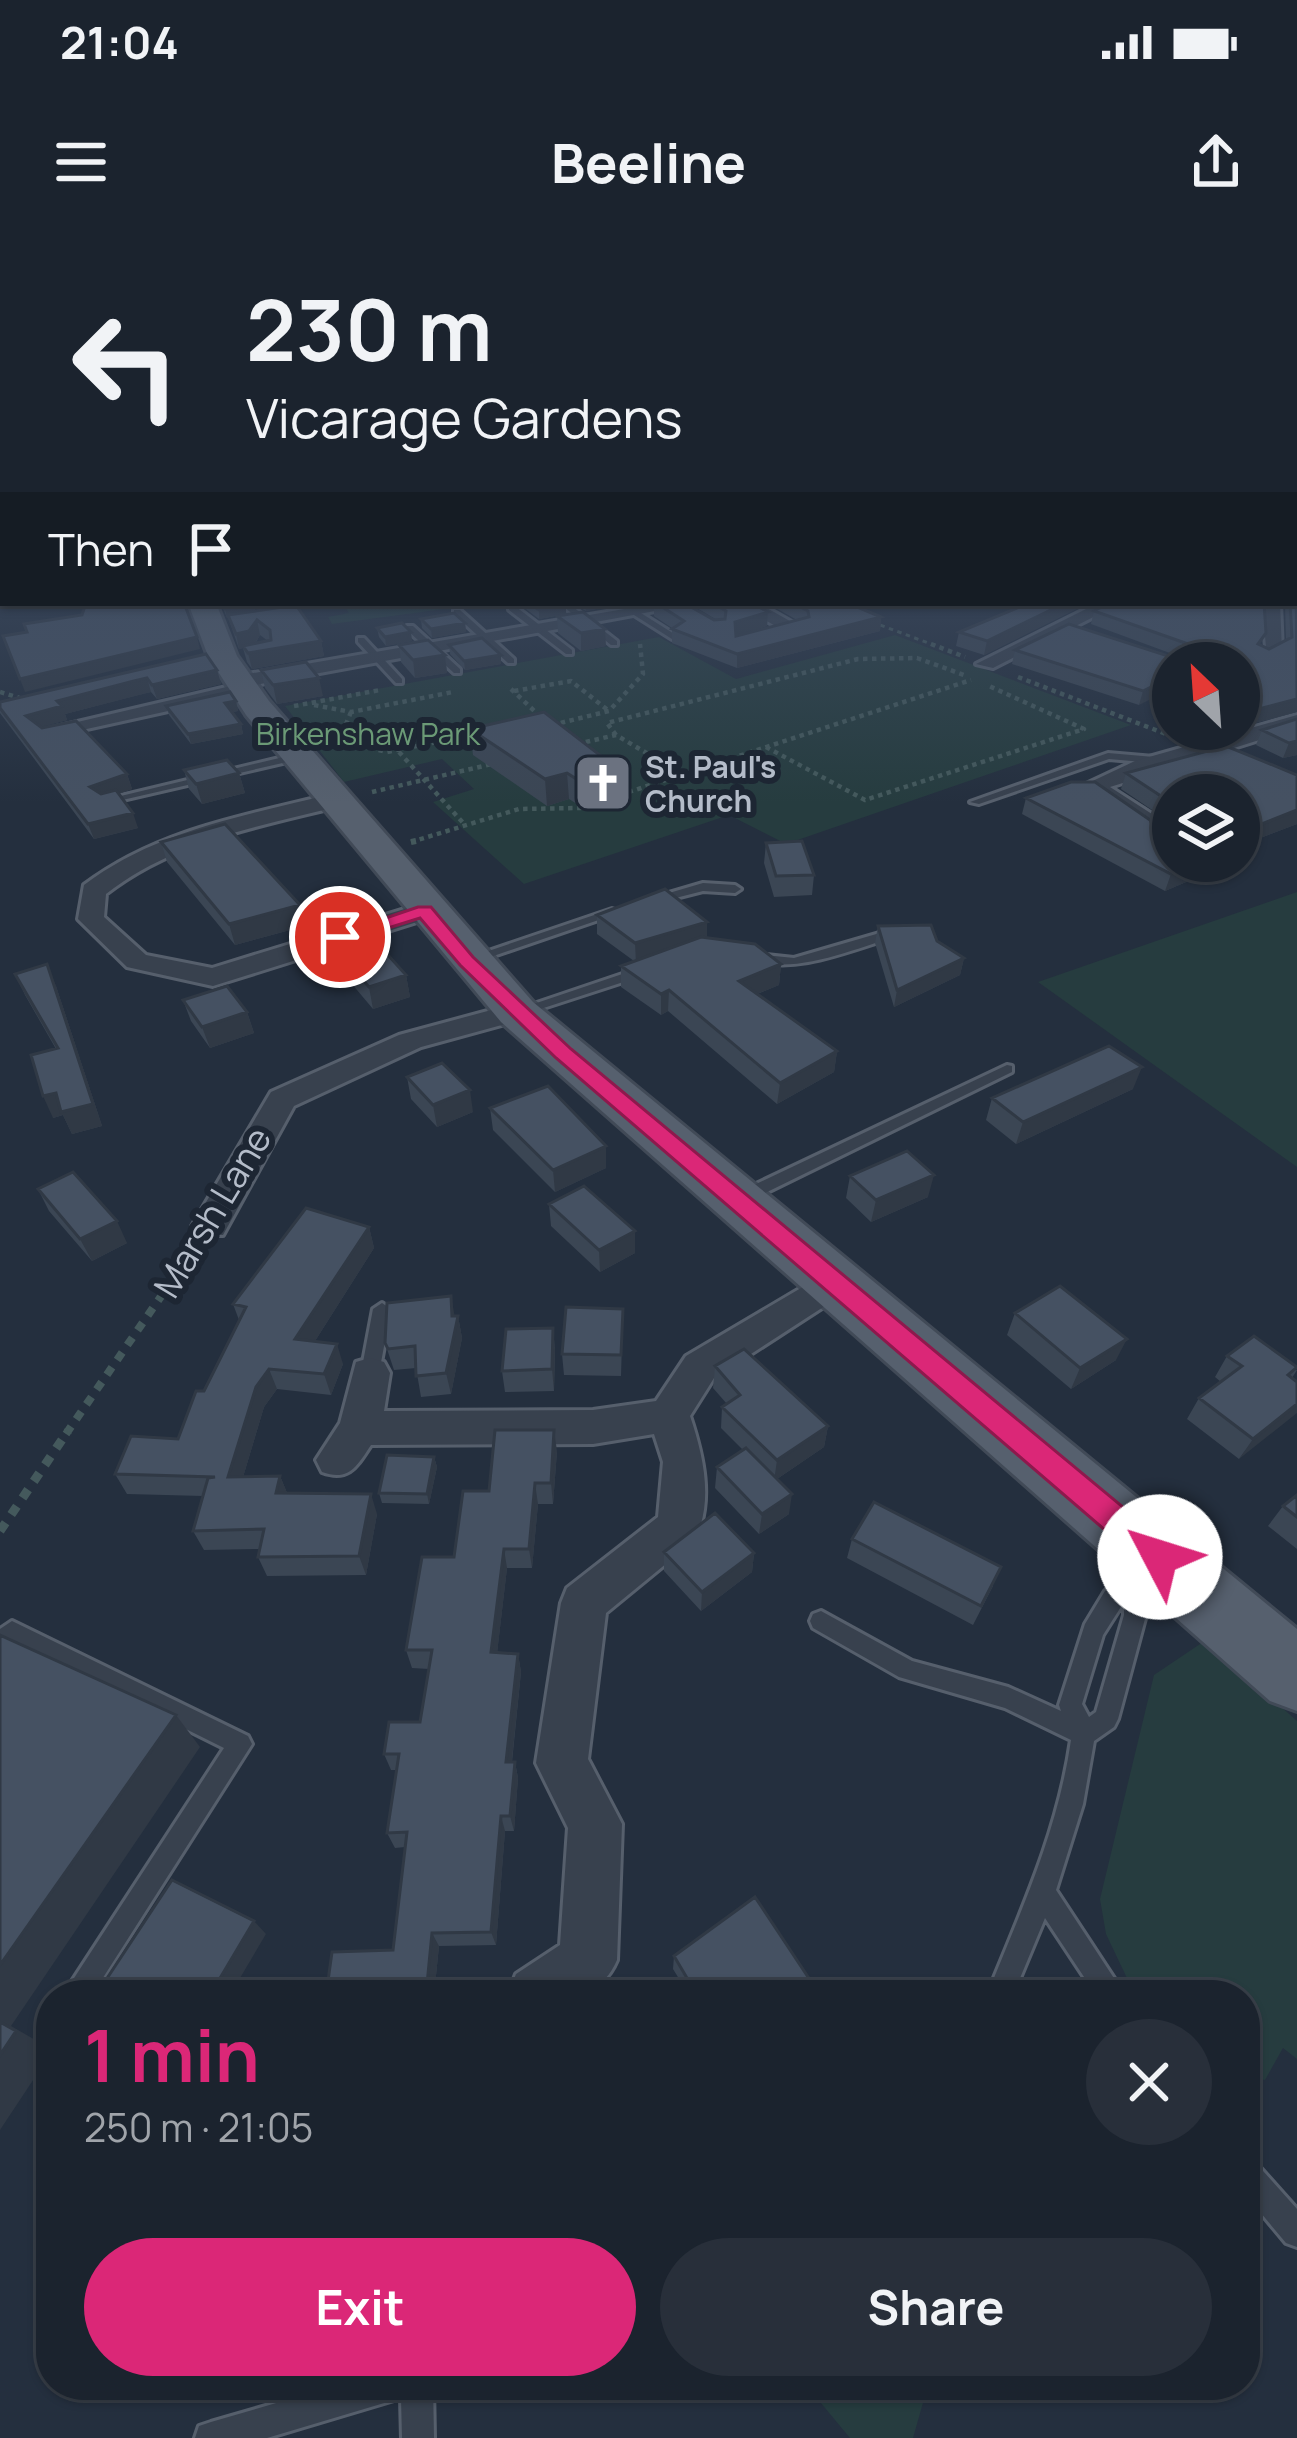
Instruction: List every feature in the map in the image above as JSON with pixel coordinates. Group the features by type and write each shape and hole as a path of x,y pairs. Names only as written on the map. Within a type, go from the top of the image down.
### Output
{"main road":[{"path":"219,641 296,757 466,961 517,1012 835,1281 1147,1571 1297,1676"}],"street":[{"path":"745,644 795,628 750,606"},
{"path":"982,673 1106,606"},
{"path":"1271,606 1270,645 1297,635"},
{"path":"46,732 219,641 377,657 587,621 627,608 688,608"},
{"path":"1064,626 1087,634"},
{"path":"1260,735 1297,721"},
{"path":"1152,829 1093,786 1154,760 1192,750"},
{"path":"1239,750 1264,762"},
{"path":"336,800 210,833 122,865 93,891 92,919 137,961 213,977 424,911"},
{"name":"Marsh Lane","path":"210,1226 282,1099 410,1041 517,1012"},
{"path":"370,1373 349,1444 593,1427 669,1415 700,1367 835,1281"},
{"path":"559,1980 588,1960 595,1824 562,1763 584,1603 679,1526 684,1462 669,1415"}],"lane":[{"path":"567,606 614,643"},
{"path":"512,608 569,652"},
{"path":"627,608 675,638"},
{"path":"457,612 511,661"},
{"path":"410,628 457,671"},
{"path":"361,640 399,681"},
{"path":"975,802 1108,756 1154,760"},
{"path":"105,801 296,757"},
{"path":"466,961 680,891 735,889"},
{"path":"746,955 795,962 879,933 899,932"},
{"path":"517,1012 664,962"},
{"path":"738,1199 1007,1069"},
{"path":"370,1373 382,1309"},
{"path":"1084,1733 1106,1719 1147,1571"},
{"path":"1006,1980 1042,1892 1084,1733 1070,1705 1093,1631 1113,1598 1147,1571"},
{"path":"821,1621 907,1670 1008,1698 1084,1733"},
{"path":"0,1645 12,1630 240,1744 86,1980"},
{"path":"1042,1892 1102,1980"},
{"path":"1260,2189 1297,2232"},
{"path":"211,2438 342,2400"},
{"path":"417,2400 418,2438"}],"path":[{"path":"530,727 609,711 643,674 640,643"},
{"path":"683,775 616,735 608,723 858,659 917,658 982,673 1084,729 865,800 766,747"},
{"path":"375,853 519,809 580,808 982,673"},
{"path":"497,675 549,725"},
{"path":"514,691 571,681 609,711"},
{"path":"0,692 22,699"},
{"path":"351,712 339,741 398,751 493,730"},
{"path":"573,745 616,735"},
{"path":"398,751 466,825"},
{"path":"336,800 509,760"},
{"name":"Marsh Lane","path":"0,1531 210,1226"}],"green space":[{"path":"344,606 467,606 332,624 328,617 349,613"},
{"name":"Birkenshaw Park","path":"895,635 1131,725 786,844 729,815 524,884 433,802 474,789 442,759 344,782 285,706 659,637 736,679"},
{"path":"1297,892 1297,1167 1038,982"},
{"path":"1206,1640 1297,1721 1297,2059 1283,2048 1265,2080 1260,2079 1260,1980 1128,1980 1106,1934 1100,1899 1154,1675"},
{"path":"818,2400 924,2400 913,2438 850,2438"}],"building":[{"path":"85,606 185,606 197,637 20,679 3,636 27,632 24,624 82,615"},
{"path":"297,606 321,641 248,653 243,646 271,640 270,630 257,620 249,631 236,634 228,615"},
{"path":"661,606 689,606 714,620 725,619 726,611 718,606 757,606 768,612 735,622 736,636 809,617 799,606 855,606 881,617 737,654 672,629 684,621"},
{"path":"1022,606 1059,606 987,641 959,632"},
{"path":"1103,606 1264,606 1266,633 1259,642 1182,642 1094,611"},
{"path":"1290,606 1296,606 1297,699 1260,709 1260,645 1269,649 1292,637"},
{"path":"583,612 605,629 581,633 557,616"},
{"path":"454,613 465,623 431,629 421,619"},
{"path":"402,623 411,632 385,637 377,628"},
{"path":"1069,624 1152,651 1152,686 1143,691 1015,650"},
{"path":"482,638 501,655 464,661 449,645"},
{"path":"428,640 445,655 413,660 399,645"},
{"path":"206,654 217,670 152,685 147,678 134,681 57,701 62,706 26,716 42,728 76,721 127,774 90,787 101,794 116,790 133,813 88,824 0,708 0,702"},
{"path":"306,662 319,678 273,685 261,670"},
{"path":"230,692 236,701 225,703 241,724 188,734 166,706"},
{"path":"544,712 614,766 575,778 567,773 545,779 470,729"},
{"path":"1297,719 1297,741 1289,743 1262,730"},
{"path":"1211,750 1236,750 1297,775 1297,810 1260,825 1260,774 1152,774 1152,790 1126,773"},
{"path":"227,760 239,773 196,784 184,770"},
{"path":"1071,782 1095,782 1150,820 1152,864 1026,798"},
{"path":"225,824 300,905 229,924 161,842"},
{"path":"802,841 814,875 776,876 766,843"},
{"path":"665,889 707,922 635,943 597,915"},
{"path":"931,925 937,941 964,958 897,990 878,926"},
{"path":"701,937 755,944 781,964 739,981 837,1051 780,1083 669,990 661,994 621,966"},
{"path":"378,944 406,975 369,987 342,956"},
{"path":"47,964 93,1104 61,1112 56,1093 43,1096 31,1055 58,1048 15,974"},
{"path":"227,986 247,1012 202,1027 183,1000"},
{"path":"1109,1046 1142,1067 1023,1122 992,1098"},
{"path":"442,1063 470,1090 433,1105 407,1077"},
{"path":"548,1086 606,1146 553,1170 490,1108"},
{"path":"907,1151 934,1175 876,1200 850,1176"},
{"path":"73,1172 117,1221 80,1239 38,1189"},
{"path":"584,1186 635,1231 599,1250 549,1204"},
{"path":"306,1208 369,1227 295,1339 337,1344 324,1374 269,1369 256,1387 228,1477 280,1476 276,1493 371,1494 359,1556 258,1557 264,1529 193,1531 208,1478 215,1477 115,1474 131,1436 178,1439 196,1391 204,1391 246,1307 233,1304"},
{"path":"1060,1286 1127,1339 1080,1368 1015,1313"},
{"path":"451,1296 452,1316 458,1316 446,1373 416,1376 415,1346 388,1349 385,1343 387,1303"},
{"path":"566,1307 623,1309 621,1355 562,1354"},
{"path":"553,1328 552,1369 502,1371 506,1329"},
{"path":"1254,1336 1297,1367 1288,1375 1297,1382 1297,1404 1253,1439 1199,1398 1242,1366 1227,1356"},
{"path":"744,1349 828,1426 777,1460 722,1407 740,1395 715,1366"},
{"path":"495,1430 554,1430 551,1483 535,1483 529,1549 504,1549 491,1652 518,1654 506,1762 515,1762 510,1816 501,1816 491,1932 432,1933 427,1980 328,1980 332,1952 393,1950 407,1832 387,1833 399,1754 384,1754 389,1722 420,1722 432,1650 406,1650 422,1557 454,1557 463,1491 489,1491"},
{"path":"746,1448 792,1494 762,1514 717,1467"},
{"path":"387,1455 434,1457 427,1494 379,1493"},
{"path":"1297,1495 1297,1517 1283,1506"},
{"path":"874,1502 1001,1567 981,1606 852,1539"},
{"path":"715,1513 754,1553 702,1592 664,1552"},
{"path":"0,1635 176,1715 0,1965"},
{"path":"172,1880 254,1921 219,1980 106,1980"},
{"path":"755,1897 810,1980 688,1980 674,1956"},
{"path":"0,2022 16,2031 0,2055"}],"place":[{"name":"St. Paul's Church","path":"603,783"}],"route":[{"path":"340,937 424,911 466,961 563,1054 1160,1557"}]}
